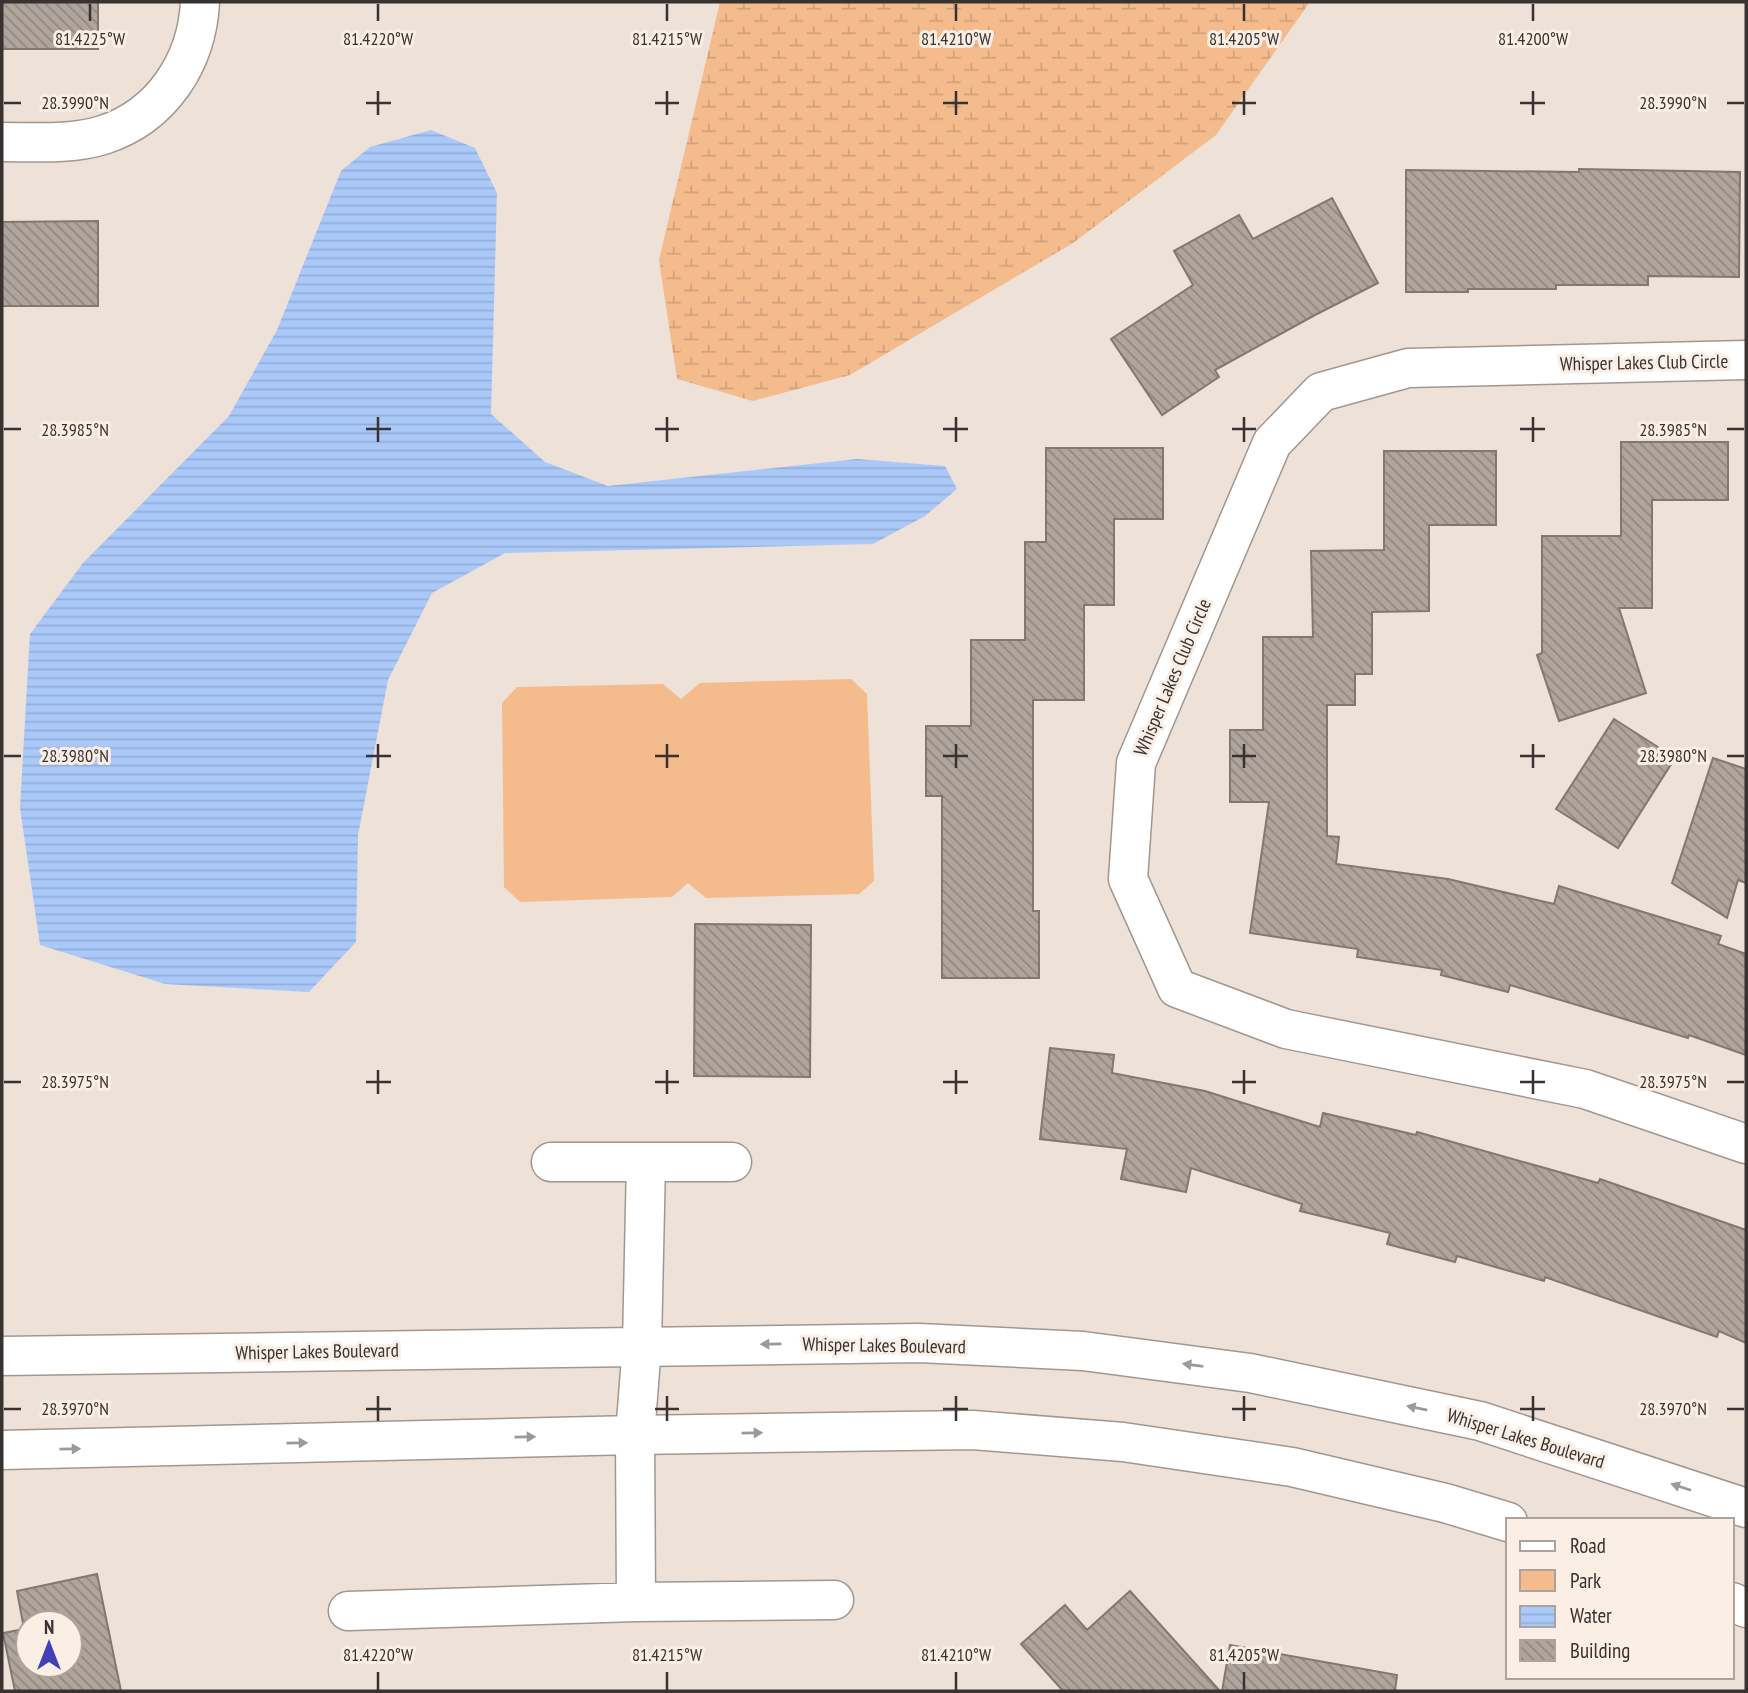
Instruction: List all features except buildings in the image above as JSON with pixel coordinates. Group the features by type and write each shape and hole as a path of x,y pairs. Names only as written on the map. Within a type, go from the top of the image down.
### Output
{"street":[{"path":"2,142 80,140 102,135 143,115 161,100 187,63 195,41 200,2"},
{"name":"Whisper Lakes Club Circle","path":"1746,360 1408,368 1321,392 1272,443 1136,763 1128,878 1177,988 1286,1029 1585,1089 1746,1144"},
{"path":"551,1162 732,1162"},
{"path":"636,1602 635,1435 642,1345 646,1162"},
{"name":"Whisper Lakes Boulevard","path":"2,1356 919,1343 1083,1351 1250,1373 1480,1421 1746,1508"},
{"path":"2,1450 973,1430 1123,1443 1292,1467 1445,1503 1506,1520"},
{"path":"348,1611 636,1602 834,1600"}],"green space":[{"path":"720,2 1310,2 1216,135 1073,243 850,375 753,401 677,379 659,260"},
{"path":"851,679 867,694 874,881 859,894 706,898 688,883 672,897 520,902 504,887 502,703 517,687 663,684 681,699 700,683"}],"water":[{"path":"431,130 475,148 497,193 491,414 545,462 608,486 857,459 945,466 957,489 925,516 873,544 505,553 432,593 388,680 358,835 356,942 309,992 165,984 40,945 20,808 30,634 83,563 229,416 277,330 341,171 370,147"}]}
